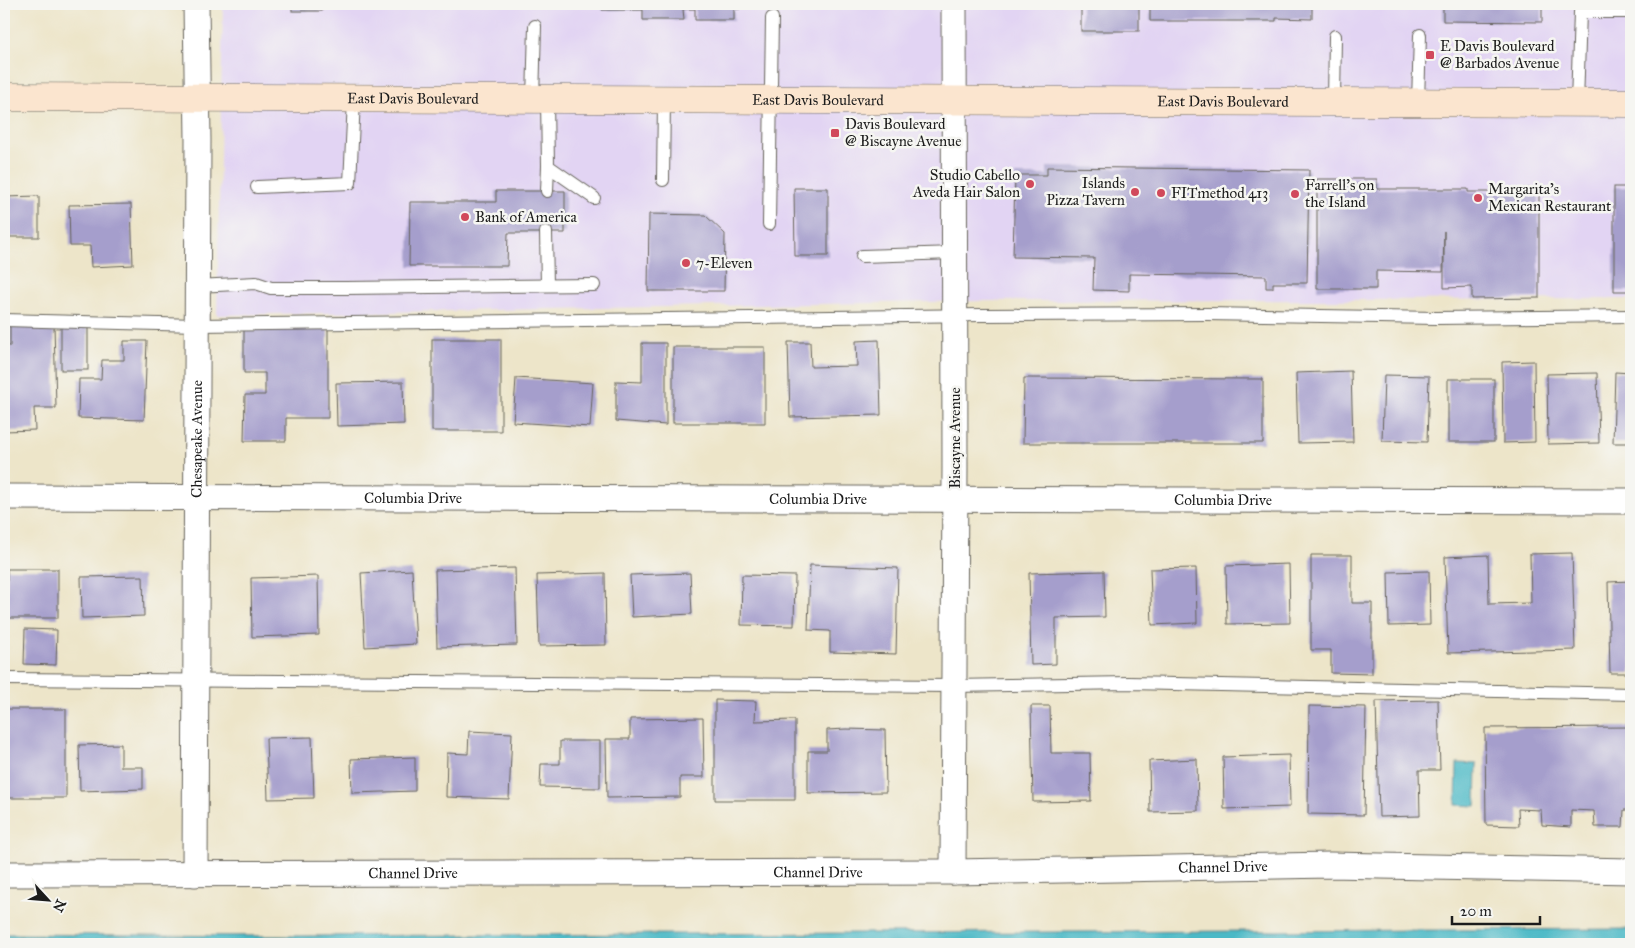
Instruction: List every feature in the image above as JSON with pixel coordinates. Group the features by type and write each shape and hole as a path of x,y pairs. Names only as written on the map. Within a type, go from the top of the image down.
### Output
{"street":[{"name":"Chesapeake Avenue","path":"195,874 197,498 196,4"},
{"name":"Biscayne Avenue","path":"953,872 955,500 954,4"},
{"name":"East Davis Boulevard","path":"4,97 354,100 1631,103"},
{"name":"Columbia Drive","path":"4,497 1631,501"},
{"name":"Channel Drive","path":"4,874 953,872 1330,865 1631,872"}],"lane":[{"path":"1577,103 1580,12 1631,12"},
{"path":"770,224 772,18"},
{"path":"535,26 540,100 548,166 547,191"},
{"path":"1418,102 1420,35"},
{"path":"1334,101 1335,36"},
{"path":"256,187 350,184 354,100"},
{"path":"663,180 664,101"},
{"path":"548,166 594,198"},
{"path":"546,232 547,285"},
{"path":"862,256 955,253"},
{"path":"197,286 256,283 271,288 594,284"},
{"path":"4,320 197,325 955,315 1207,314 1436,318 1631,316"},
{"path":"4,680 954,686 1129,683 1631,694"}],"shaded area":[{"path":"223,4 1631,4 1631,299 982,301 217,315"}],"water":[{"path":"1457,763 1477,764 1476,806 1456,805"},
{"path":"1631,929 1631,944 4,944 4,934 284,936"}],"building":[{"path":"292,4 322,4 322,11 292,11"},
{"path":"602,4 740,4 740,9 734,9 734,20 695,20 695,9 683,9 684,20 643,20 643,10 602,10"},
{"path":"1081,4 1139,4 1139,31 1081,31"},
{"path":"1150,4 1312,4 1312,19 1276,18 1276,21 1150,21"},
{"path":"1443,4 1542,4 1542,22 1443,21"},
{"path":"1047,167 1309,170 1307,283 1273,283 1273,288 1266,288 1266,276 1129,274 1129,291 1093,290 1094,258 1013,257 1015,175 1047,175"},
{"path":"1317,179 1377,179 1377,189 1468,189 1468,192 1501,192 1501,189 1539,188 1539,298 1472,299 1472,287 1444,288 1444,231 1443,272 1376,271 1376,289 1317,289"},
{"path":"1614,187 1631,187 1631,291 1614,291"},
{"name":"7-Eleven","path":"794,188 828,188 828,256 795,256"},
{"name":"Bank of America","path":"496,191 565,191 565,233 508,233 507,266 409,266 410,202 496,202"},
{"path":"39,196 39,237 4,237 4,197"},
{"path":"131,204 133,265 91,267 90,246 70,246 69,205"},
{"name":"7-Eleven","path":"649,214 705,215 725,234 724,291 648,291"},
{"path":"54,324 56,408 34,408 35,430 4,431 4,346 10,346 10,325"},
{"path":"61,327 88,327 88,370 61,370"},
{"path":"244,328 328,328 328,418 286,418 286,441 244,441 245,395 265,395 265,373 244,373"},
{"path":"432,339 501,339 501,431 432,431"},
{"path":"879,340 881,415 790,417 788,342 810,342 811,367 857,366 856,341"},
{"path":"124,341 147,341 144,420 78,418 79,379 101,379 102,360 124,360"},
{"path":"642,343 666,343 666,425 616,421 616,381 642,382"},
{"path":"673,347 765,347 765,423 673,423"},
{"path":"1534,361 1535,442 1503,443 1502,362"},
{"path":"1351,371 1353,442 1298,443 1296,373"},
{"path":"1615,372 1631,373 1631,443 1613,443"},
{"path":"1597,373 1599,443 1548,444 1547,374"},
{"path":"1384,375 1429,376 1427,442 1382,441"},
{"path":"516,378 593,383 590,427 513,422"},
{"path":"1024,378 1263,379 1263,443 1023,443"},
{"path":"1448,379 1494,379 1494,442 1448,442"},
{"path":"403,382 404,424 337,426 336,383"},
{"path":"1572,553 1575,650 1448,653 1445,557 1488,555 1489,604 1531,603 1530,554"},
{"path":"1311,555 1352,555 1352,603 1372,603 1372,674 1331,673 1331,650 1311,650"},
{"path":"1289,564 1290,623 1227,624 1226,566"},
{"path":"810,565 898,568 896,654 830,652 830,631 808,630"},
{"path":"515,568 517,645 437,647 435,570"},
{"path":"1196,568 1197,623 1152,625 1150,569"},
{"path":"7,569 58,569 58,618 7,618"},
{"path":"412,570 416,644 365,647 361,573"},
{"path":"1104,571 1105,617 1056,618 1056,664 1031,665 1029,573"},
{"path":"1429,571 1430,625 1389,626 1388,572"},
{"path":"605,573 606,645 539,646 537,575"},
{"path":"690,573 692,614 632,617 630,575"},
{"path":"742,575 795,576 794,626 741,625"},
{"path":"143,576 144,616 82,618 81,577"},
{"path":"318,576 319,635 252,637 251,578"},
{"path":"1631,581 1631,673 1610,673 1608,582"},
{"path":"25,629 57,630 56,665 24,664"},
{"path":"715,700 756,701 755,721 795,720 795,800 715,800"},
{"path":"1438,700 1440,770 1419,770 1420,816 1379,817 1376,701"},
{"path":"1031,706 1050,706 1051,753 1090,753 1091,801 1033,802"},
{"path":"1309,706 1366,707 1364,815 1308,814"},
{"path":"4,709 66,709 66,798 4,798"},
{"path":"703,718 704,777 680,777 680,797 607,798 606,739 630,739 630,719"},
{"path":"1631,727 1631,810 1624,810 1623,827 1595,827 1594,811 1571,810 1571,827 1542,825 1541,810 1518,809 1519,826 1486,825 1485,728"},
{"path":"827,730 885,730 886,792 808,793 808,751 827,751"},
{"path":"469,731 512,733 509,799 446,797 447,753 468,754"},
{"path":"312,737 314,798 268,799 266,738"},
{"path":"560,741 600,741 600,788 540,787 541,764 560,764"},
{"path":"121,744 121,767 143,767 143,789 80,791 79,745"},
{"path":"1289,755 1290,807 1224,809 1223,757"},
{"path":"415,757 415,791 352,793 351,759"},
{"path":"1197,759 1198,811 1150,812 1149,761"}],"place":[{"name":"E Davis Boulevard @ Barbados Avenue","path":"1430,55"},
{"name":"Davis Boulevard @ Biscayne Avenue","path":"835,133"},
{"name":"Studio Cabello Aveda Hair Salon","path":"1030,184"},
{"name":"Islands Pizza Tavern","path":"1135,192"},
{"name":"FITmethod 413","path":"1161,193"},
{"name":"Farrell's on the Island","path":"1295,194"},
{"name":"Margarita's Mexican Restaurant","path":"1478,198"},
{"name":"Bank of America","path":"465,217"},
{"name":"7-Eleven","path":"686,263"}]}
